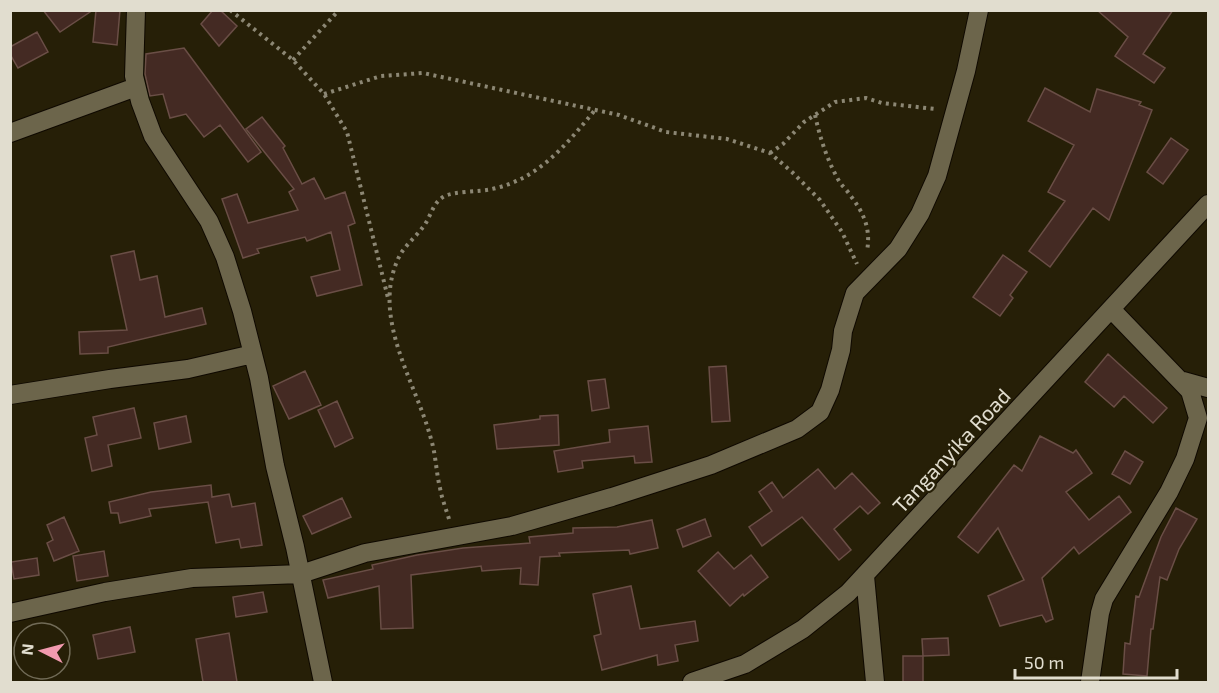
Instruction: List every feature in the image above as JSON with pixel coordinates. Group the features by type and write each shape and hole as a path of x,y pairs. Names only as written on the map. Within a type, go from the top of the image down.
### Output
{"street":[{"path":"136,10 134,76 153,136 209,221 225,257 242,311 323,682"},
{"path":"10,613 105,592 192,578 300,574 365,553 512,526 711,465 798,429 820,412 830,390 855,293 864,279 898,249 920,214 937,176 966,71 979,10"},
{"path":"10,133 136,87"},
{"name":"Tanganyika Road","path":"692,682 745,664 803,629 848,593 1209,204"},
{"path":"1090,682 1104,599 1169,492 1190,448 1198,418 1190,390 1183,381 1112,310"},
{"path":"10,395 188,369 253,354"},
{"path":"1183,381 1209,387"},
{"path":"865,576 875,682"}],"path":[{"path":"230,10 293,60 324,94 347,132 389,300 397,345 419,399 432,440 440,490 455,537"},
{"path":"293,60 339,10"},
{"path":"324,94 381,76 423,73 619,115 666,132 727,139 770,153 820,200 842,232 864,279"},
{"path":"770,153 783,144 804,122 836,102 866,98 909,107 955,110"},
{"path":"389,300 391,282 398,258 429,219 435,205 444,196 498,188 534,173 565,147 594,110"},
{"path":"815,115 821,142 840,183 862,212 868,225 864,279"}],"building":[{"path":"43,10 93,10 60,32"},
{"path":"96,10 120,10 117,45 93,42"},
{"path":"213,10 220,10 237,26 219,46 201,24"},
{"path":"1097,10 1173,10 1143,54 1165,68 1154,83 1115,56 1128,37"},
{"path":"37,32 48,52 18,68 10,54 10,47"},
{"path":"184,48 261,152 248,162 220,125 204,137 186,114 170,118 163,94 150,96 145,74 146,54"},
{"path":"1045,88 1090,112 1097,89 1141,102 1139,105 1152,110 1109,220 1093,208 1050,267 1029,251 1065,201 1048,192 1074,145 1028,121"},
{"path":"262,117 285,146 283,148 302,184 314,178 325,199 345,192 355,223 348,226 362,285 317,296 311,277 340,270 331,232 307,241 305,237 257,249 259,253 243,258 222,199 237,194 248,223 298,210 289,192 294,189 246,129"},
{"path":"1171,138 1188,150 1163,184 1147,172"},
{"path":"134,251 140,280 157,276 165,317 202,308 206,324 108,347 108,353 80,354 79,332 127,330 111,256"},
{"path":"1003,255 1027,272 1010,295 1013,298 1000,316 973,297"},
{"path":"1108,354 1167,408 1153,423 1124,396 1114,407 1085,382"},
{"path":"726,366 730,421 712,422 709,367"},
{"path":"305,371 321,405 289,419 273,386"},
{"path":"605,379 609,408 592,411 588,381"},
{"path":"337,401 353,438 335,447 318,410"},
{"path":"134,408 141,438 108,445 112,466 92,471 85,438 97,435 93,417"},
{"path":"558,415 559,445 497,449 494,425"},
{"path":"186,416 191,442 159,449 154,423"},
{"path":"648,426 652,462 635,463 634,456 582,461 583,468 558,472 554,451 610,442 609,430"},
{"path":"1040,436 1073,453 1076,450 1092,473 1066,492 1089,520 1119,496 1131,512 1079,554 1074,547 1042,578 1053,619 1046,622 1042,615 1000,626 988,596 1024,580 998,528 978,553 958,537 1014,465 1022,471"},
{"path":"1125,451 1143,462 1130,484 1112,474"},
{"path":"818,469 835,489 852,473 880,503 868,514 860,506 834,529 851,550 839,560 802,517 762,546 749,527 772,511 759,492 772,482 783,498"},
{"path":"211,485 212,497 229,494 232,507 255,503 262,545 241,548 239,539 216,543 208,502 149,509 151,516 120,523 118,513 111,513 109,502 151,492"},
{"path":"342,498 351,517 312,534 303,516"},
{"path":"1176,508 1197,519 1179,549 1167,580 1160,577 1153,629 1151,629 1147,676 1123,674 1125,643 1130,644 1136,596 1139,597 1161,537"},
{"path":"64,517 79,551 54,561 47,543 53,540 47,525"},
{"path":"705,519 711,536 683,547 677,530"},
{"path":"652,520 658,548 630,554 629,550 559,553 560,556 540,557 538,585 520,584 521,568 482,571 481,566 411,575 413,628 381,629 379,586 328,598 323,580 373,569 372,565 417,555 463,548 530,543 529,537 573,533 573,528 617,527"},
{"path":"104,551 108,576 77,581 73,556"},
{"path":"718,552 734,569 751,555 768,577 730,606 698,571"},
{"path":"37,558 39,575 14,579 11,562"},
{"path":"631,586 640,629 695,621 698,641 675,645 678,661 658,665 657,655 602,670 594,636 601,634 593,594"},
{"path":"263,592 267,612 236,617 233,597"},
{"path":"130,627 135,652 98,659 93,635"},
{"path":"229,633 237,682 203,682 196,639"},
{"path":"948,638 949,655 923,656 922,639"},
{"path":"903,656 923,656 923,682 903,682"}]}
